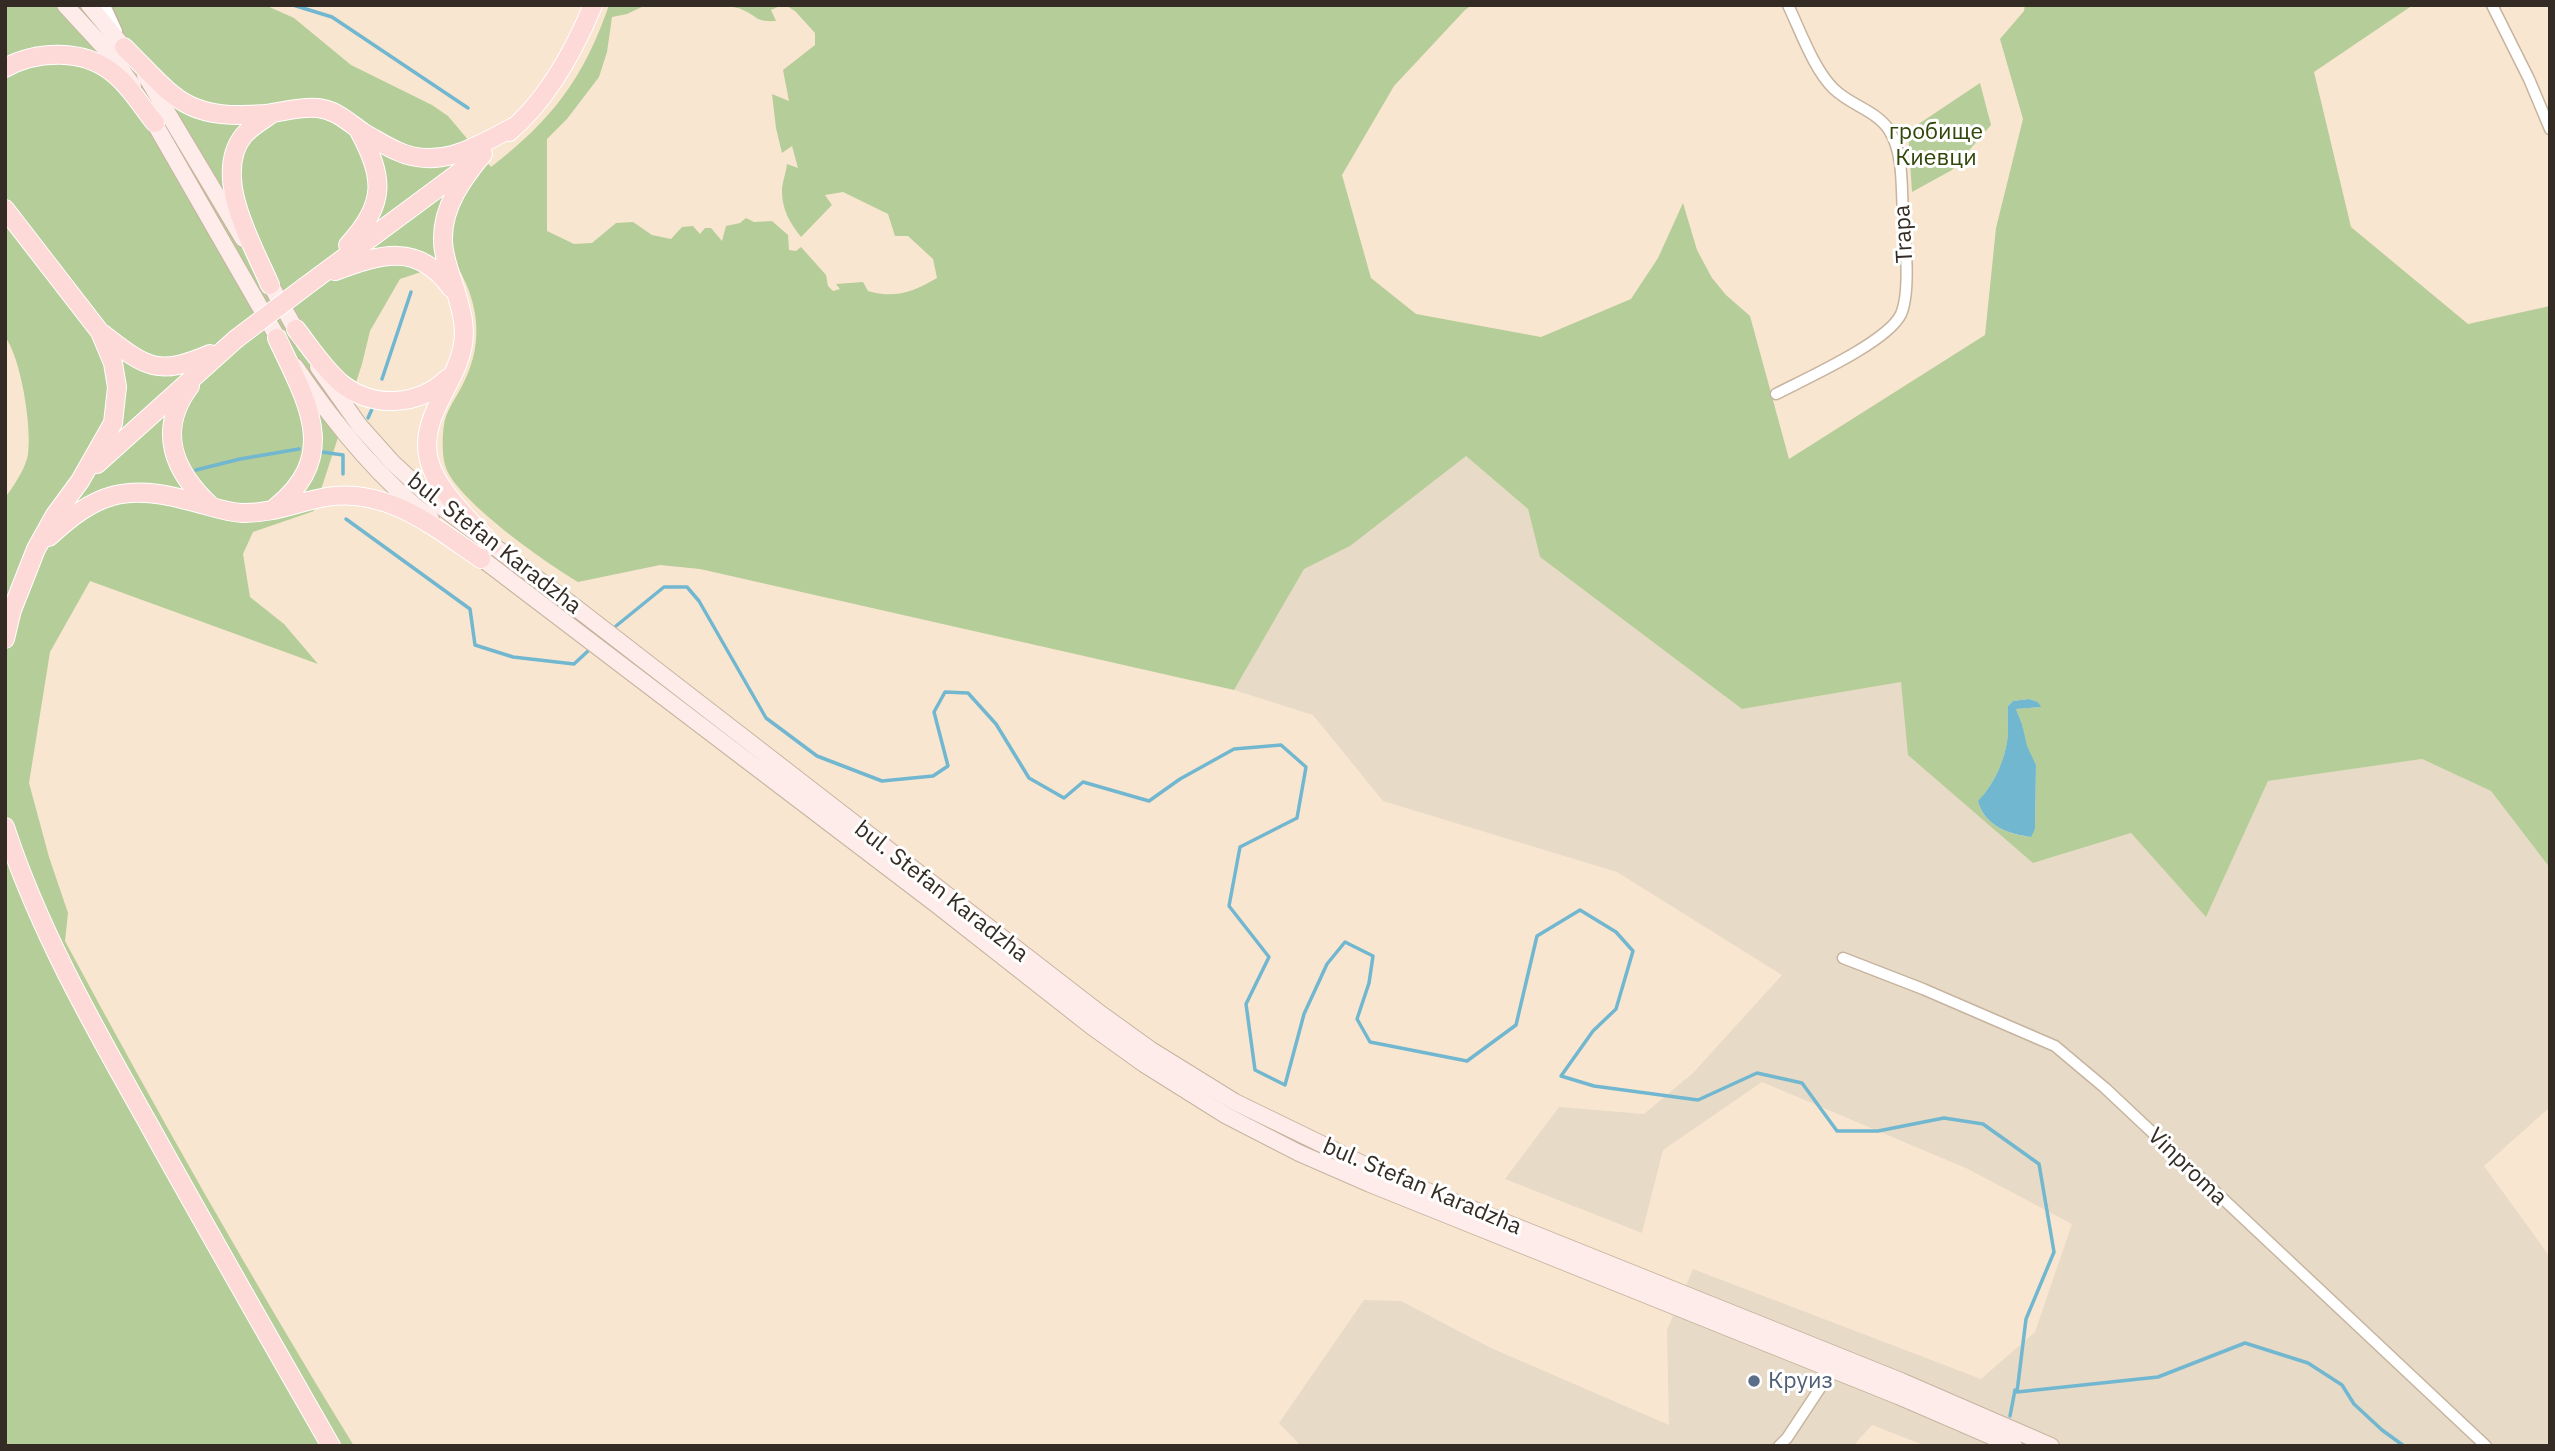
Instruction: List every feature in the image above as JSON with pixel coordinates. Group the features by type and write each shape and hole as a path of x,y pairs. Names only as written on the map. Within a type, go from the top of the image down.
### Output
{"main road":[{"name":"bul. Stefan Karadzha","path":"65,5 125,73 277,338 331,416 381,474 424,513 486,552 1079,998 1151,1050 1206,1085 1305,1138 1375,1170 1834,1362 2051,1446"},
{"name":"bul. Stefan Karadzha","path":"89,5 124,47 172,117 331,387 391,462 486,552"},
{"path":"80,481 125,437 231,343 483,154 517,125 545,93 561,68 593,5"},
{"path":"124,47 168,91 197,110 219,116 319,108 337,113 358,129 407,155 431,158 460,154 517,125"},
{"path":"5,68 46,55 72,56 95,62 122,81 155,123"},
{"path":"270,285 235,203 232,176 239,143 249,130 273,113"},
{"path":"313,281 363,229 376,203 377,173 371,153 358,129"},
{"path":"483,154 468,172 454,197 444,228 444,250 463,316 464,334 456,370 429,427 427,444 428,459 434,474 486,552"},
{"path":"5,209 100,331 138,360 159,367 181,365 231,343"},
{"path":"313,281 368,259 408,257 418,259 435,269 457,298"},
{"path":"296,329 336,378 352,390 373,399 403,400 421,396 436,388 456,370"},
{"path":"5,639 20,586 36,549 55,515 80,481 116,414 116,375 100,331"},
{"path":"273,510 295,491 310,460 313,439 308,406 277,338"},
{"path":"213,508 195,491 176,460 172,430 184,395 231,343"},
{"path":"36,549 67,520 100,498 150,494 240,513 273,510 341,495 373,498 414,513 486,552"},
{"path":"5,827 22,876 62,964 210,1236 331,1446"},
{"name":"bul. Stefan Karadzha","path":"1834,1362 1898,1395 2014,1446"}],"street":[{"path":"105,5 124,47"},
{"name":"Trapa","path":"1776,394 1852,353 1891,327 1901,314 1906,272 1900,164 1894,140 1878,118 1840,95 1825,79 1788,5"},
{"path":"2492,5 2529,79 2550,129"},
{"name":"Vinproma","path":"1843,958 2055,1046 2105,1088 2486,1446"},
{"path":"1779,1446 1787,1438 1834,1362"}],"shaded area":[{"path":"1466,456 1528,509 1540,557 1742,709 1901,682 2033,863 2131,833 2206,916 2268,781 2422,759 2491,791 2550,868 2550,1107 2484,1166 2550,1257 2550,1446 1926,1446 1872,1425 1853,1446 1301,1446 1279,1423 1364,1300 1401,1301 1491,1348 1669,1425 1667,1330 1693,1269 1981,1379 2035,1332 2072,1224 1968,1169 1762,1082 1663,1150 1642,1233 1505,1179 1559,1107 1644,1114 1693,1073 1782,975 1617,872 1383,801 1313,715 1234,690 1304,568 1350,546 1412,478"}],"green space":[{"path":"5,5 265,5 294,18 351,65 432,105 448,116 491,167 532,132 564,96 589,54 609,5 646,5 627,14 612,17 607,52 599,77 567,119 547,139 547,231 574,244 592,243 616,223 633,222 652,235 671,239 682,227 693,226 700,234 705,228 711,228 722,241 726,226 740,223 746,218 754,222 772,221 788,235 789,250 796,251 801,247 826,275 828,286 833,291 840,289 836,284 863,282 868,291 895,294 920,287 937,278 933,259 908,236 895,236 888,214 843,192 825,195 832,205 801,237 785,210 782,191 787,164 798,168 792,146 782,153 772,94 789,101 783,70 815,45 815,33 795,11 785,5 1472,5 1394,86 1342,175 1371,278 1416,314 1541,337 1631,299 1658,258 1683,203 1697,250 1712,278 1726,295 1750,316 1789,459 1985,335 1996,228 2023,119 2000,39 2024,11 2025,5 2413,5 2314,72 2351,227 2468,324 2550,306 2550,868 2491,791 2422,759 2268,781 2206,917 2131,833 2033,863 1908,755 1901,682 1742,709 1540,557 1528,509 1466,456 1350,546 1304,569 1234,690 700,569 660,565 578,582 526,547 485,514 454,482 446,468 443,447 445,420 471,366 476,335 476,320 469,290 454,261 400,279 370,331 362,364 314,511 253,532 243,554 250,597 284,624 318,664 90,581 50,652 29,783 49,857 68,913 65,941 206,1195 354,1446 5,1446 5,498 25,465 29,442 27,411 20,376 5,337","holes":["2029,699 2038,702 2040,707 2016,709 2026,746 2036,765 2035,829 2030,837 2014,834 1991,823 1985,817 1978,801 2002,762 2008,735 2008,706 2013,701"]},
{"path":"725,5 782,5 771,10 776,21 769,21"},
{"name":"гробище Киевци","path":"1980,83 1991,125 1952,170 1912,192 1908,131"}],"water":[{"path":"2029,699 2038,702 2041,707 2016,709 2036,765 2035,829 2031,837 2014,834 1992,823 1981,810 1978,801 2002,762 2008,735 2008,706 2013,701"}],"waterway":[{"path":"293,5 332,17 468,108"},
{"path":"382,379 411,292"},
{"path":"368,418 372,409"},
{"path":"196,470 299,449"},
{"path":"322,452 343,455 343,474"},
{"path":"346,519 470,609 475,645 513,657 574,664 588,651"},
{"path":"616,626 664,587 687,587 699,601 766,718 817,756 882,781 933,776 948,766 934,712 945,692 968,693 996,724 1029,778 1064,798 1083,782 1149,801 1180,779 1234,749 1281,745 1306,767 1297,818 1240,847 1229,906 1269,957 1246,1004 1255,1070 1285,1085 1304,1014 1327,964 1345,942 1373,956 1369,983 1357,1019 1370,1042 1467,1061 1516,1025 1537,936 1580,910 1616,932 1633,951 1616,1009 1593,1031 1561,1076 1594,1086 1698,1100 1757,1073 1802,1083 1837,1131 1878,1131 1944,1118 1983,1124 2039,1164 2054,1252 2026,1319 2017,1392 2158,1377 2245,1343 2308,1363 2342,1385 2354,1404 2404,1446"},
{"path":"2010,1416 2015,1390"}],"place":[{"name":"Круиз","path":"1754,1381"}]}
